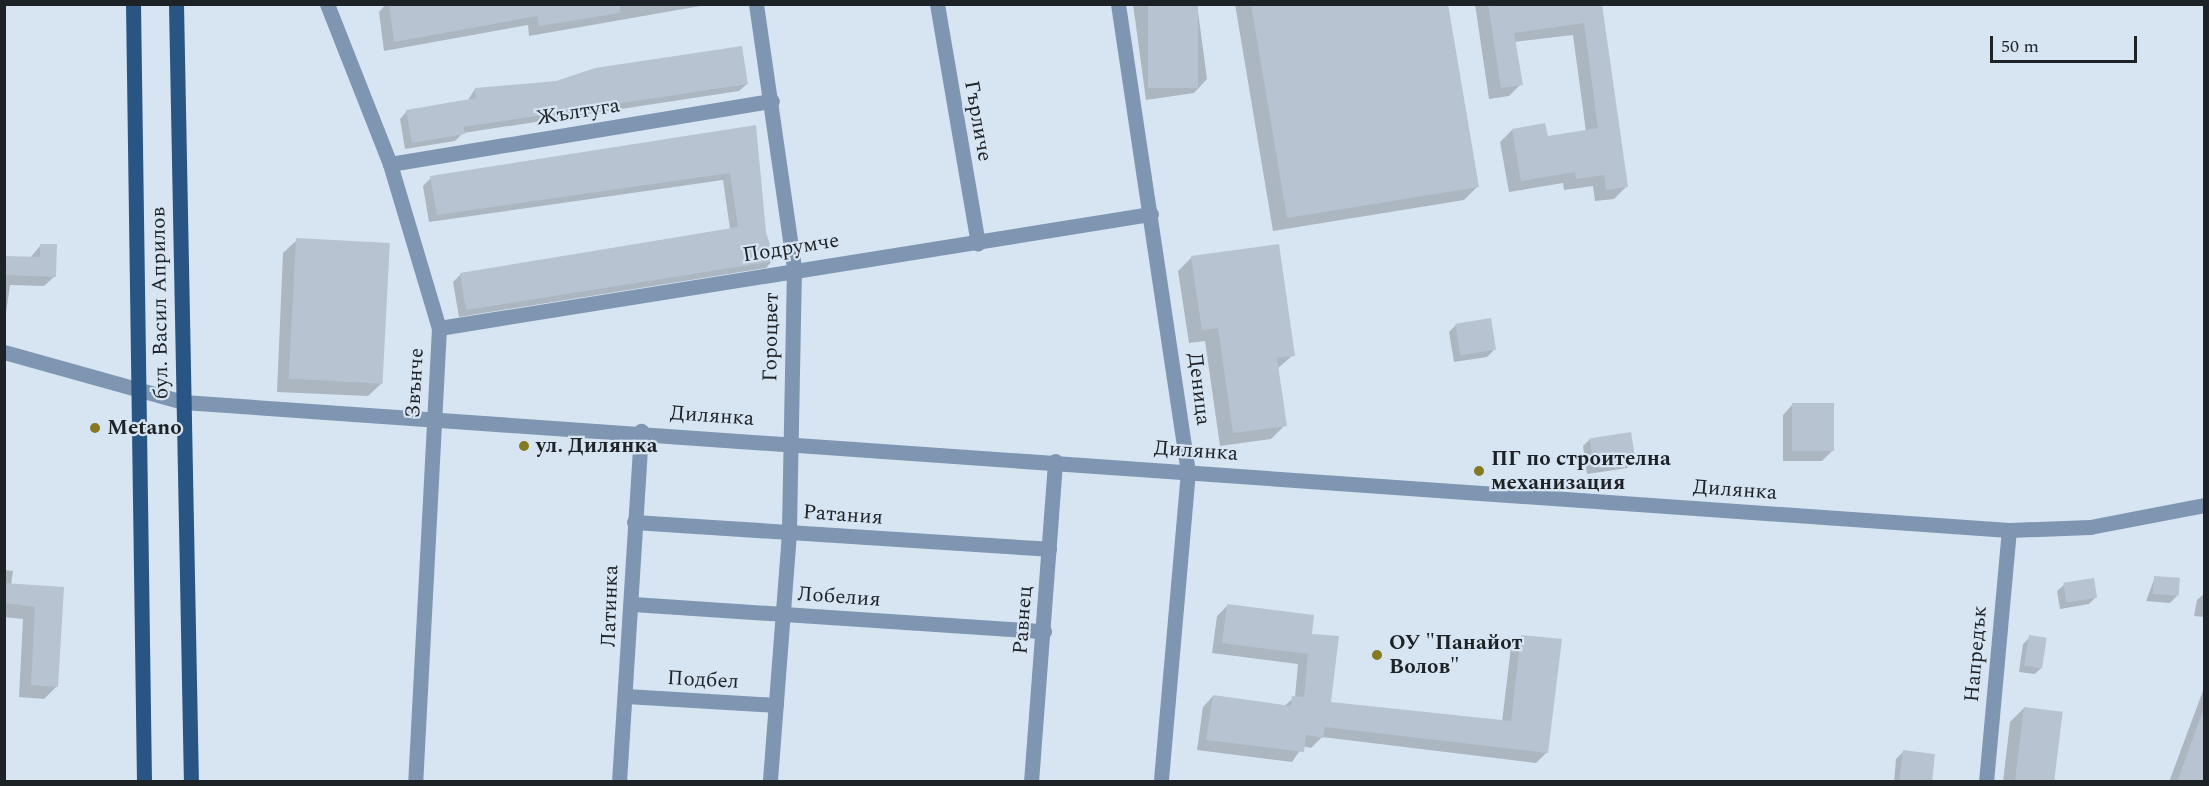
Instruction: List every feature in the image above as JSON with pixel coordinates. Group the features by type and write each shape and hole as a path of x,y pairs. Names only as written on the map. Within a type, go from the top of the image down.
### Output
{"main road":[{"name":"бул. Васил Априлов","path":"133,4 141,388 144,782"},
{"name":"бул. Васил Априлов","path":"176,4 191,782"}],"street":[{"name":"Звънче","path":"327,4 390,164 439,328 415,782"},
{"name":"Гороцвет","path":"756,4 772,101 794,268 789,532 770,782"},
{"name":"Гърличе","path":"937,4 978,244"},
{"name":"Деница","path":"1118,4 1188,471 1161,782"},
{"name":"Жълтуга","path":"390,164 772,101"},
{"name":"Подрумче","path":"439,328 794,268 978,244 1151,214"},
{"name":"Дилянка","path":"4,352 141,388 183,402 641,431 2009,530 2090,527 2205,505"},
{"name":"Латинка","path":"619,782 633,604 634,522 641,431"},
{"name":"Равнец","path":"1031,782 1055,461"},
{"name":"Ратания","path":"634,522 1049,549"},
{"name":"Напредък","path":"1986,782 2009,530"},
{"name":"Лобелия","path":"633,604 1044,631"},
{"name":"Подбел","path":"626,696 777,705"}],"building":[{"path":"389,4 620,4 620,13 539,26 537,16 394,42"},
{"path":"1148,4 1198,4 1198,88 1148,88"},
{"path":"1251,4 1448,4 1479,187 1287,218"},
{"path":"1488,4 1602,4 1628,187 1606,190 1604,175 1576,179 1575,172 1521,181 1512,129 1545,123 1548,136 1598,128 1584,23 1514,33 1523,85 1501,88"},
{"path":"742,46 748,84 463,127 465,134 412,143 406,110 476,98 475,88 556,81 595,68"},
{"path":"756,125 766,232 775,261 466,310 460,273 738,227 730,173 437,215 430,176"},
{"path":"296,238 390,243 382,384 289,379"},
{"path":"40,244 57,244 56,277 4,275 4,256 40,257"},
{"path":"1279,244 1295,356 1277,358 1287,426 1233,433 1218,328 1202,330 1191,256"},
{"path":"1491,318 1496,350 1460,355 1455,324"},
{"path":"1792,403 1834,403 1834,451 1792,451"},
{"path":"1631,432 1636,462 1594,468 1590,439"},
{"path":"2154,576 2180,578 2179,596 2153,594"},
{"path":"2094,578 2097,598 2067,603 2063,583"},
{"path":"4,583 64,587 58,687 31,685 35,607 4,603"},
{"path":"1227,604 1314,615 1312,634 1339,636 1331,702 1511,721 1521,635 1562,639 1548,753 1325,727 1323,738 1306,735 1304,752 1206,740 1213,695 1291,706 1292,696 1304,697 1308,654 1222,643"},
{"path":"2029,635 2047,638 2042,668 2024,666"},
{"path":"2024,707 2063,712 2054,782 2015,782"},
{"path":"2203,711 2205,782 2177,782"},
{"path":"1903,750 1935,754 1932,782 1899,782"}],"place":[{"name":"Metano","path":"95,428"},
{"name":"ул. Дилянка","path":"524,446"},
{"name":"ПГ по строителна механизация","path":"1479,471"},
{"name":"ОУ \"Панайот Волов\"","path":"1377,655"}]}
